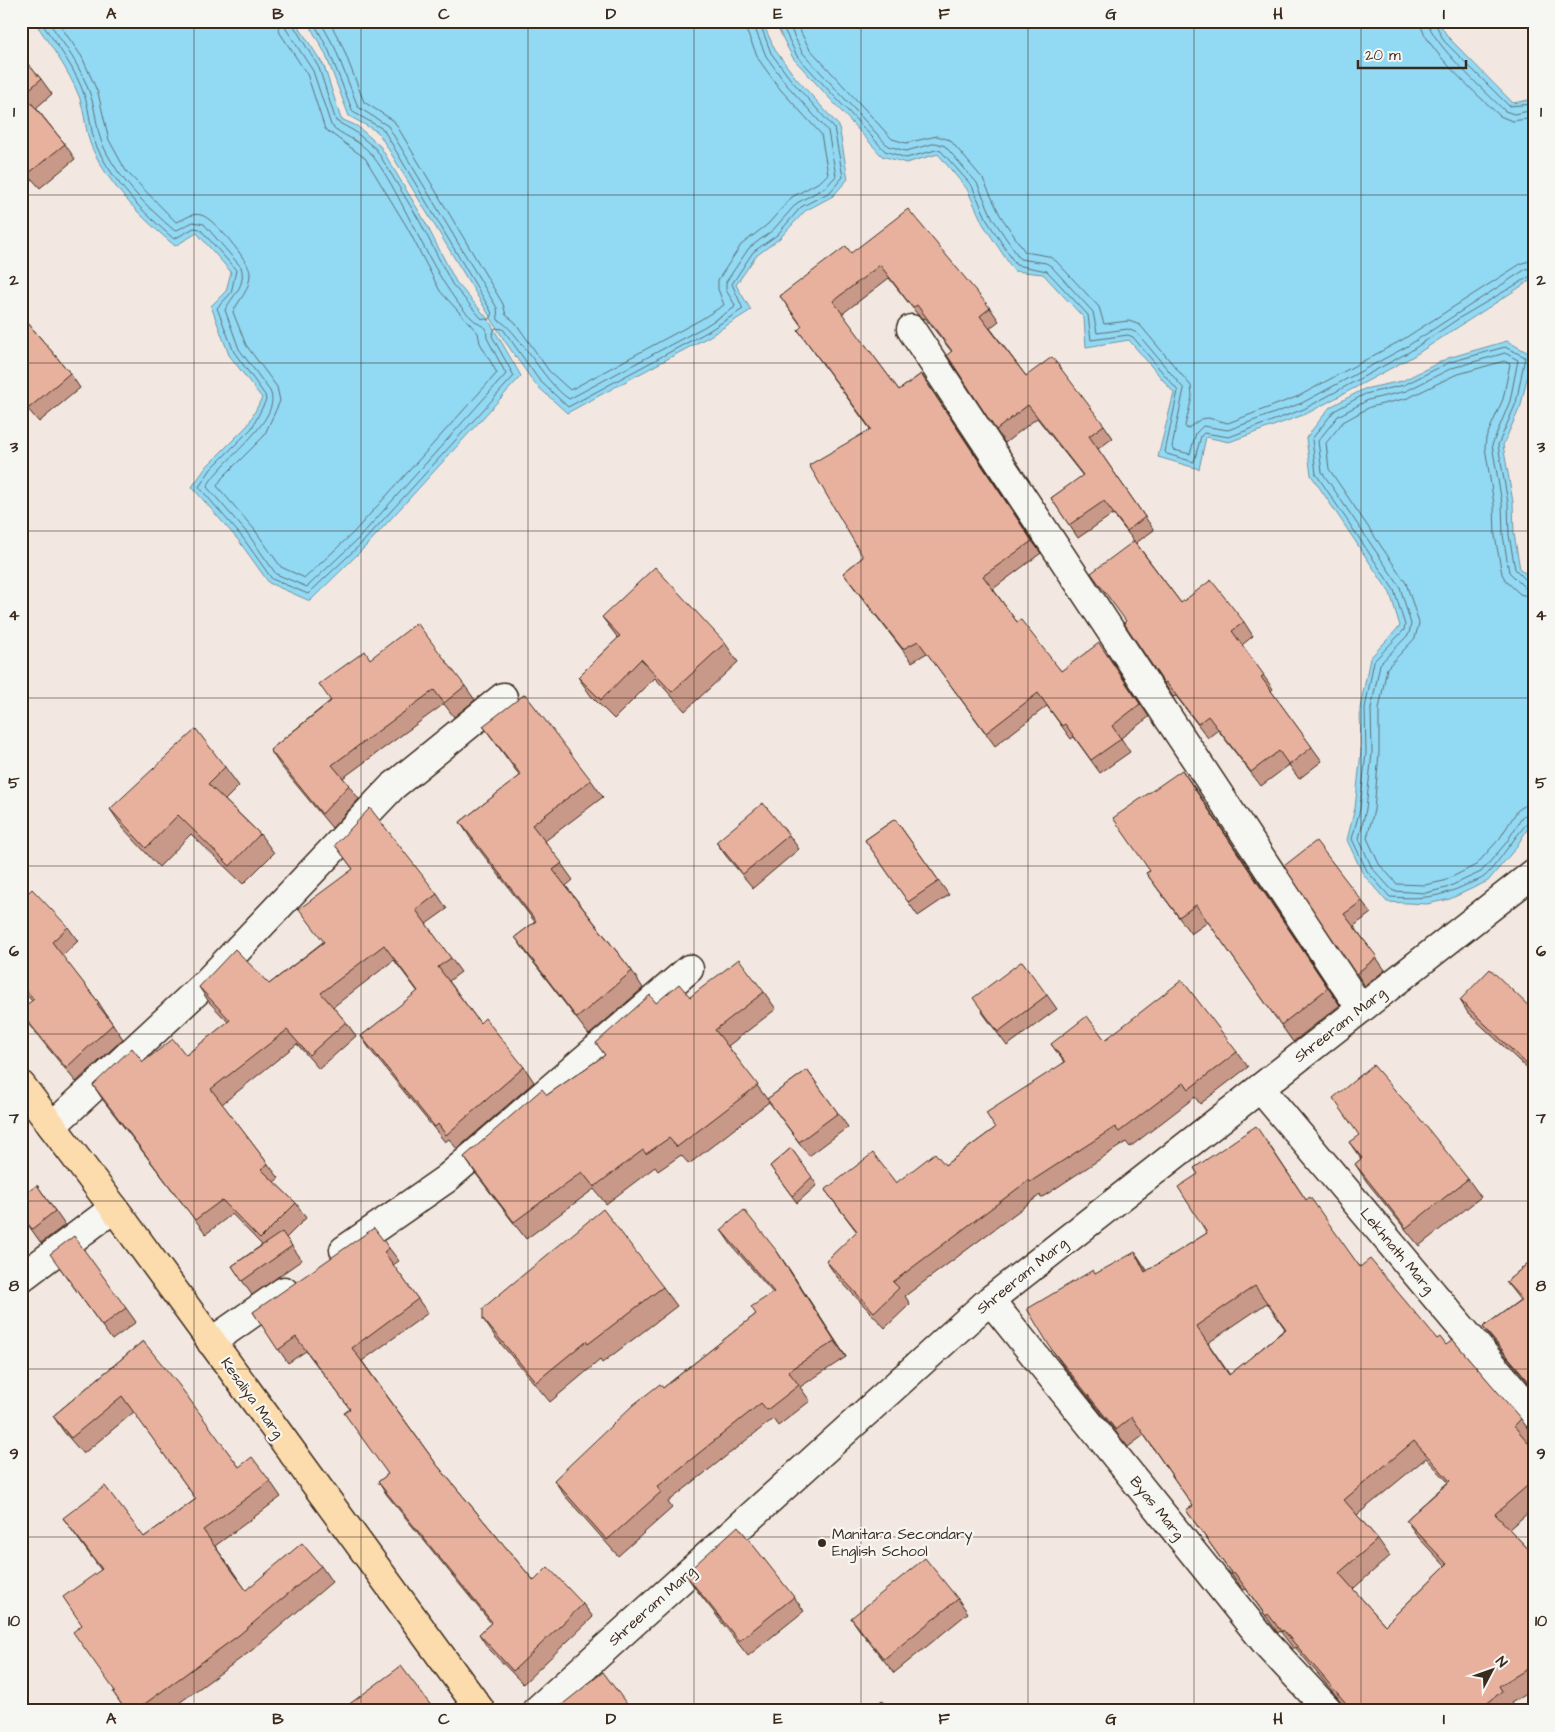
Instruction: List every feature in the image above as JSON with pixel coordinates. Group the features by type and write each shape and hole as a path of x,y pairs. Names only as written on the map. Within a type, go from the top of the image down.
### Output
{"main road":[{"name":"Kesaliya Marg","path":"21,1086 114,1208 481,1711"}],"street":[{"path":"911,329 1361,1009"},
{"path":"52,1126 207,982 392,787 503,697"},
{"name":"Shreeram Marg","path":"536,1711 990,1300 1534,873"},
{"path":"211,1342 446,1179 689,969"},
{"name":"Lekhnath Marg","path":"1260,1088 1534,1414"},
{"path":"21,1278 114,1208"},
{"name":"Byas Marg","path":"990,1300 1265,1642 1329,1711"}],"water":[{"path":"34,21 295,21 324,66 341,119 357,126 380,146 423,218 456,282 488,319 521,376 366,546 310,601 269,583 239,541 192,487 207,466 248,425 262,398 229,355 211,306 226,291 231,272 197,233 175,246 139,213 117,189 92,148 81,102 75,86"},
{"path":"307,21 762,21 775,50 795,77 839,126 848,179 833,196 805,211 780,238 756,256 736,285 751,310 710,336 567,413 535,384 506,343 378,132 349,116 325,53"},
{"path":"774,21 1438,21 1448,37 1513,103 1534,99 1534,278 1412,357 1306,414 1229,442 1206,437 1199,469 1158,457 1174,393 1129,340 1086,347 1084,318 1043,274 1014,271 983,224 967,189 938,154 906,163 882,156 793,58"},
{"path":"1507,341 1532,355 1521,405 1503,445 1513,502 1514,534 1520,569 1534,580 1534,818 1515,849 1488,881 1450,899 1427,904 1387,902 1363,874 1347,840 1355,808 1361,752 1360,708 1370,658 1400,626 1390,593 1311,475 1306,438 1330,407 1364,389 1402,381 1448,358"}],"building":[{"path":"21,56 41,79 24,94 65,144 29,173 21,164"},
{"path":"908,209 990,308 980,316 1026,376 1052,357 1104,425 1089,436 1145,517 1127,531 1104,501 1069,525 1051,498 1083,475 1028,405 996,430 947,355 952,351 917,305 914,307 909,303 880,265 833,301 899,390 921,374 1032,541 983,576 1017,622 1021,620 1061,671 1099,643 1140,704 1112,726 1121,739 1091,760 1065,724 1062,726 1038,693 986,733 918,641 903,649 843,573 863,557 809,465 871,429 798,330 802,326 780,296 846,246 851,253"},
{"path":"21,315 70,373 29,408 21,399"},
{"path":"1134,541 1181,603 1211,580 1244,622 1232,631 1264,675 1261,677 1312,747 1289,765 1279,751 1251,772 1208,716 1198,724 1166,682 1164,683 1124,623 1126,621 1091,573"},
{"path":"655,567 725,643 672,692 641,659 601,700 578,677 620,636 602,617"},
{"path":"417,623 465,686 444,703 434,690 332,765 349,785 322,814 270,750 331,701 319,684 365,651 370,659"},
{"path":"525,694 591,780 532,825 562,863 553,870 632,971 577,1018 515,937 536,921 460,822 521,775 483,726"},
{"path":"196,729 225,767 208,784 260,834 230,866 178,815 146,848 110,809"},
{"path":"1182,770 1328,988 1281,1025 1196,905 1179,917 1146,873 1150,871 1113,818"},
{"path":"763,803 789,835 743,874 716,842"},
{"path":"370,808 437,894 416,910 451,958 438,967 480,1023 485,1018 524,1067 446,1135 438,1124 435,1127 361,1036 418,991 384,945 321,993 346,1022 309,1055 287,1030 211,1089 268,1164 261,1169 296,1203 260,1239 222,1200 195,1220 93,1085 132,1048 143,1062 173,1039 186,1055 230,1020 199,987 235,949 269,984 324,942 299,909 353,869 335,845"},
{"path":"895,819 939,881 908,902 865,840"},
{"path":"1316,841 1362,901 1344,914 1377,957 1356,974 1284,866"},
{"path":"32,889 68,927 52,942 113,1024 66,1068 21,1013 21,1009 34,999 21,985 21,900"},
{"path":"739,959 764,992 715,1030 758,1085 677,1147 669,1138 646,1154 643,1150 594,1187 582,1172 514,1222 464,1157 542,1089 547,1095 605,1055 596,1043 650,995 656,1003 679,984 690,997"},
{"path":"1022,961 1047,995 998,1032 973,998"},
{"path":"1490,969 1534,1011 1534,1071 1460,1000"},
{"path":"1182,980 1237,1052 1189,1089 1184,1082 1119,1132 1115,1127 1030,1182 1029,1180 893,1282 899,1288 874,1312 826,1261 857,1231 825,1190 873,1153 896,1183 935,1153 945,1165 995,1128 986,1113 1065,1062 1051,1044 1087,1016 1105,1040"},
{"path":"1373,1065 1421,1120 1468,1179 1406,1228 1355,1164 1362,1158 1349,1142 1359,1135 1333,1098"},
{"path":"807,1070 838,1113 799,1142 767,1099"},
{"path":"1256,1126 1306,1200 1310,1197 1360,1267 1370,1259 1437,1339 1440,1337 1446,1345 1453,1340 1521,1419 1514,1426 1534,1449 1534,1480 1495,1514 1534,1555 1534,1648 1529,1652 1534,1660 1534,1665 1499,1686 1502,1691 1478,1711 1349,1711 1351,1709 1283,1630 1282,1632 1268,1614 1266,1616 1234,1572 1232,1573 1229,1570 1186,1510 1193,1506 1132,1417 1116,1430 1052,1350 1027,1309 1093,1270 1095,1274 1135,1252 1145,1272 1207,1233 1178,1187 1198,1174 1194,1168","holes":["1255,1286 1286,1329 1229,1375 1196,1326","1414,1441 1450,1481 1406,1520 1447,1564 1385,1625 1339,1573 1378,1539 1344,1500"]},
{"path":"791,1148 812,1177 792,1196 770,1166"},
{"path":"37,1185 55,1211 32,1229 21,1215 21,1197"},
{"path":"603,1209 663,1287 588,1344 586,1341 536,1382 483,1319 483,1308"},
{"path":"744,1210 776,1250 835,1341 788,1371 799,1385 767,1410 761,1403 657,1487 661,1492 607,1540 554,1480 633,1405 660,1384 663,1388 756,1314 751,1307 774,1292 721,1230"},
{"path":"374,1228 389,1248 384,1252 418,1299 352,1348 437,1465 534,1581 548,1567 583,1604 513,1671 479,1634 492,1622 378,1482 388,1474 344,1413 350,1409 296,1337 278,1350 253,1312"},
{"path":"282,1232 292,1246 242,1281 232,1266"},
{"path":"74,1236 126,1308 102,1326 50,1254"},
{"path":"1534,1258 1534,1382 1531,1384 1483,1327 1522,1299 1506,1282"},
{"path":"143,1341 179,1385 239,1467 252,1457 270,1481 203,1530 246,1590 302,1543 321,1566 239,1635 135,1711 126,1711 113,1692 115,1691 73,1632 82,1625 63,1597 102,1569 63,1518 105,1486 144,1537 196,1499 122,1396 71,1438 53,1416"},
{"path":"738,1526 794,1597 739,1641 685,1574"},
{"path":"925,1558 958,1599 884,1659 851,1618"},
{"path":"401,1666 435,1711 340,1711"},
{"path":"603,1672 632,1711 554,1711"},
{"path":"882,1700 891,1711 869,1711"}],"place":[{"name":"Manitara Secondary English School","path":"822,1543"}]}
